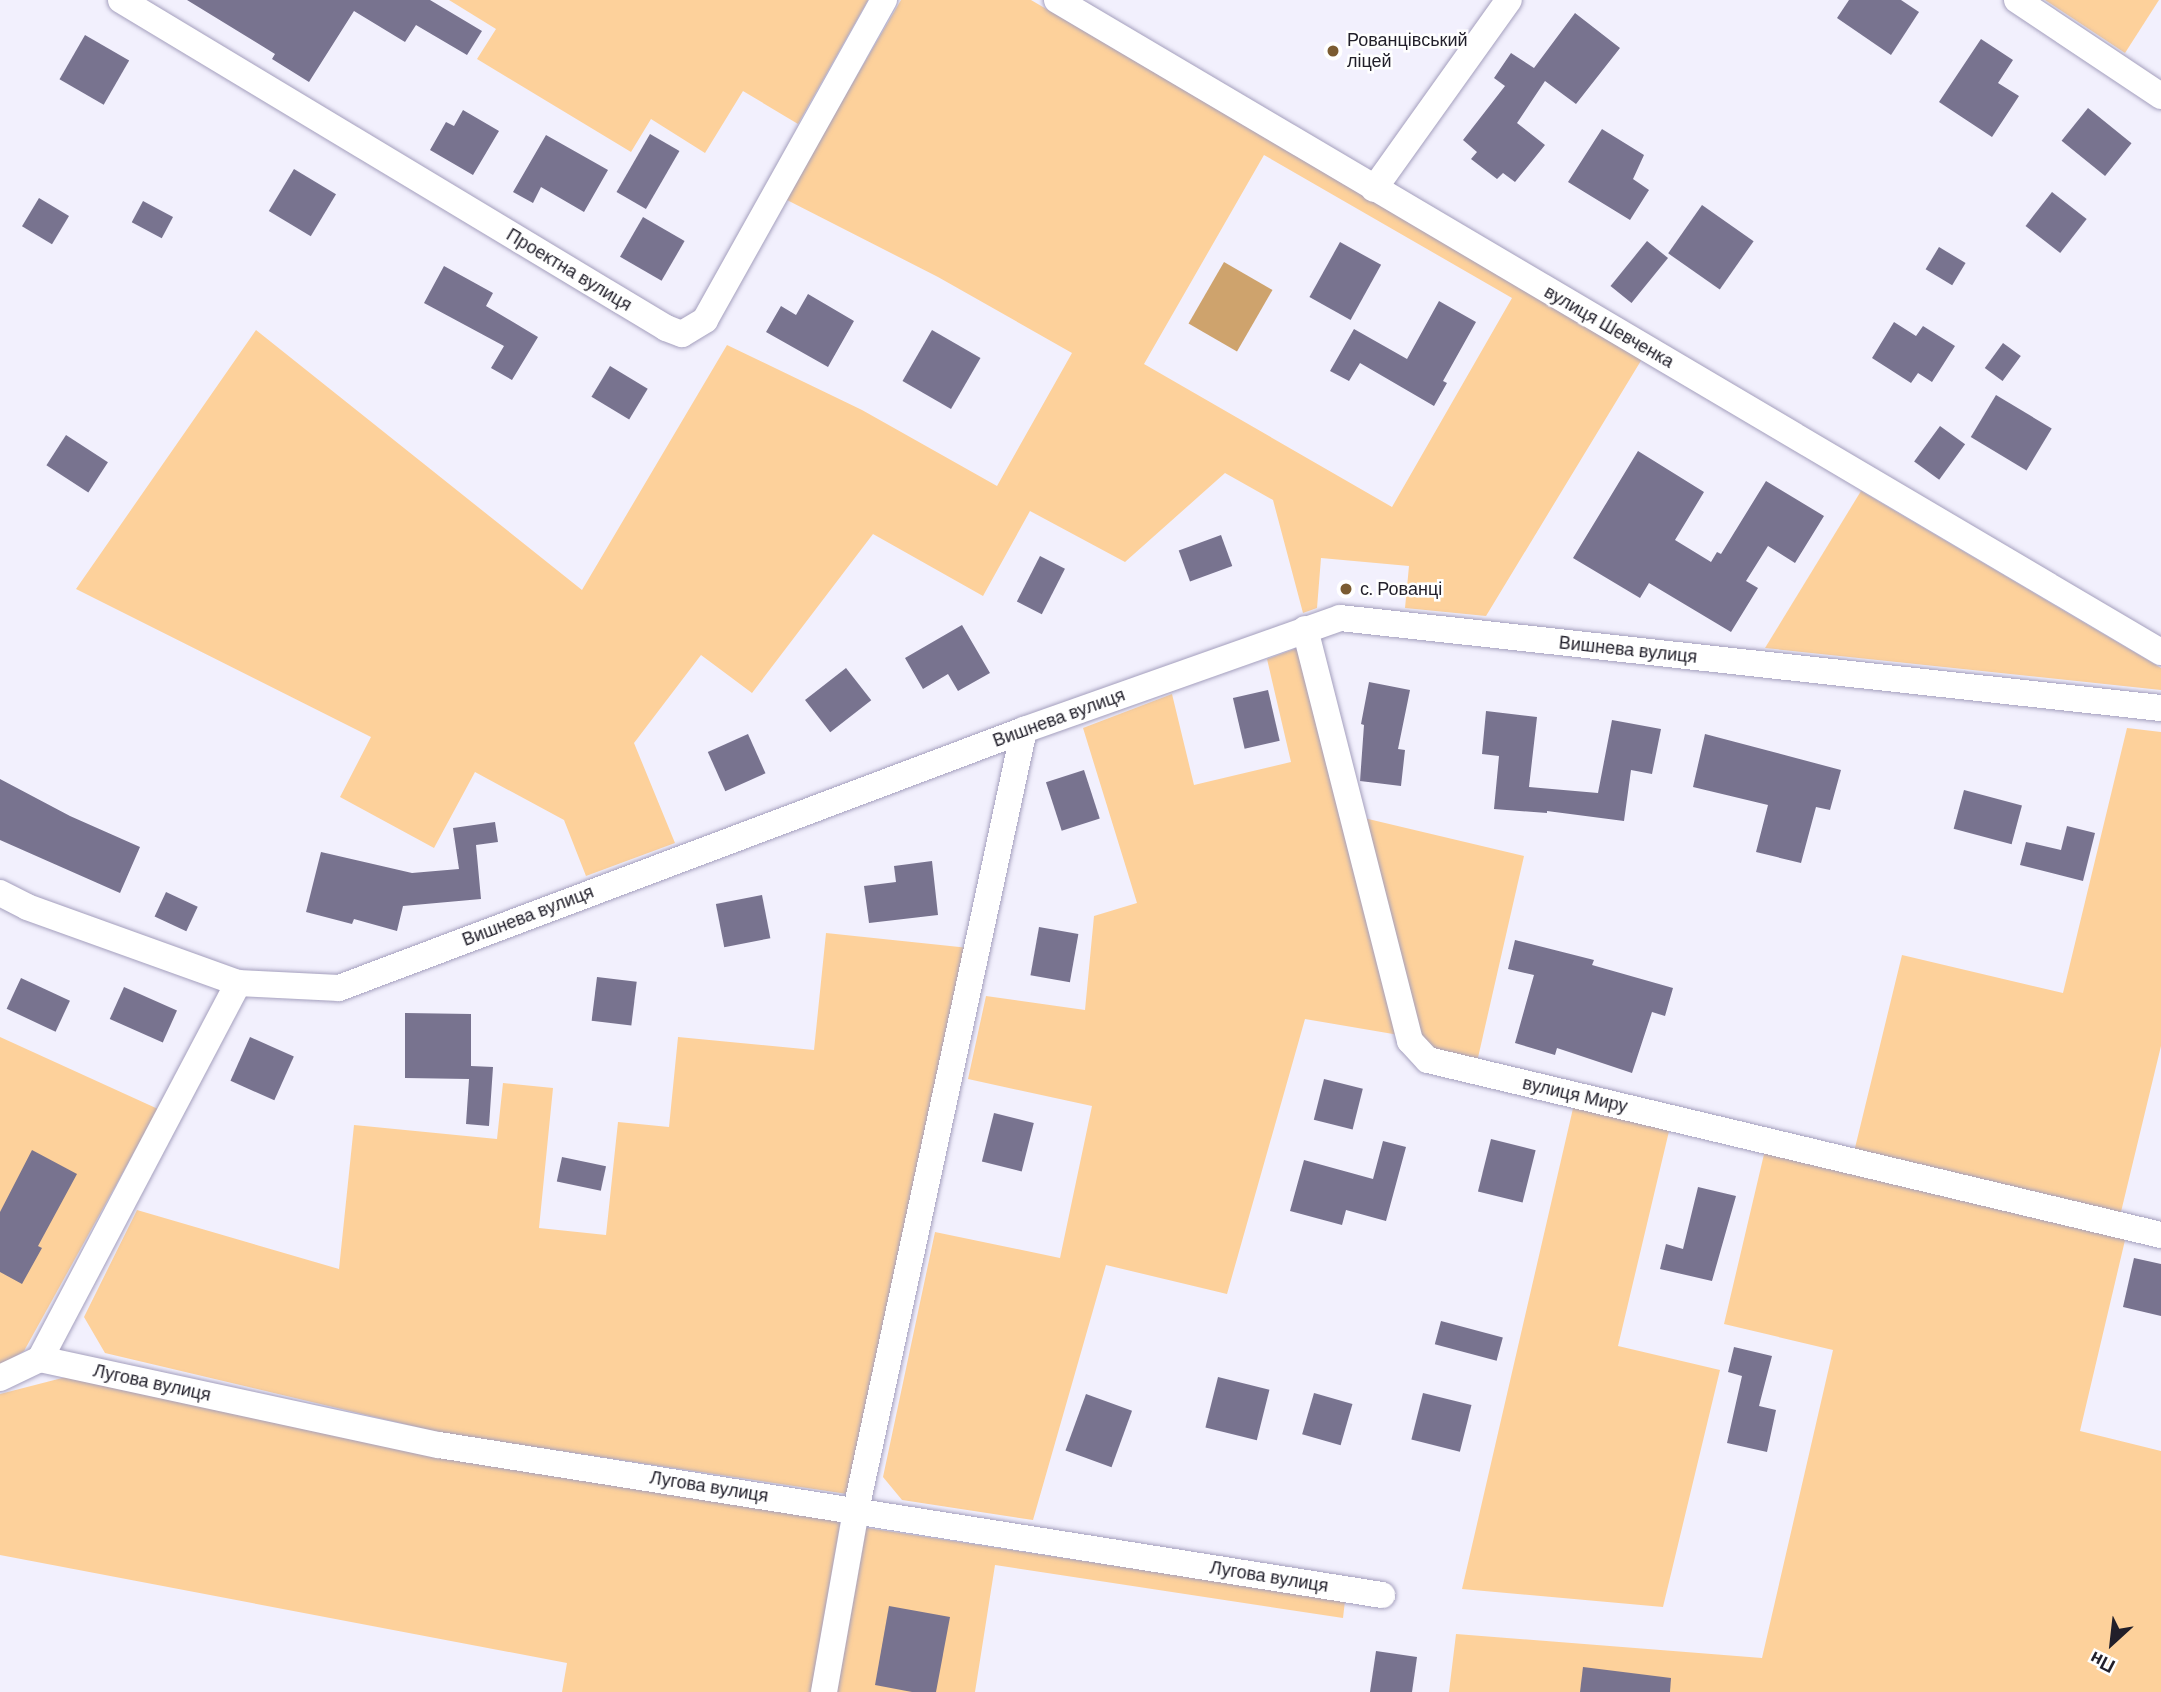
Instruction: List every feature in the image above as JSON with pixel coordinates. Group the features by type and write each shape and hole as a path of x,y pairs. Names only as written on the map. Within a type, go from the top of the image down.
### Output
{"street":[{"name":"Проектна вулиця","path":"121,0 666,328 682,334 705,320 884,0"},
{"name":"вулиця Шевченка","path":"1057,0 2161,652"},
{"path":"1374,189 1509,0"},
{"path":"2017,0 2161,96"},
{"name":"Вишнева вулиця","path":"0,893 27,907 238,982 339,988 1024,730 1340,618 2161,708"},
{"name":"вулиця Миру","path":"1305,629 1410,1041 1428,1060 2161,1235"},
{"path":"824,1692 856,1510 1024,730"},
{"path":"0,1378 40,1359 238,982"},
{"name":"Лугова вулиця","path":"40,1359 439,1445 1382,1595"}],"shaded area":[{"path":"449,0 868,0 798,124 743,91 705,153 651,119 631,152 477,59 496,29"},
{"path":"901,0 1031,0 1642,359 1486,616 1405,608 1409,566 1321,558 1317,608 1303,613 1273,500 1225,473 1125,562 1030,511 983,596 873,534 752,693 701,655 634,743 675,843 586,876 564,820 475,772 434,848 340,797 371,737 76,589 256,330 582,590 727,345 862,410 997,486 1072,353 938,277 785,199","holes":["1264,155 1512,298 1392,507 1144,364"]},
{"path":"2045,0 2159,0 2125,53"},
{"path":"1224,262 1272,290 1237,351 1188,323"},
{"path":"1861,491 2161,668 2161,690 1765,648"},
{"path":"1300,647 1399,1035 1305,1019 1227,1294 1106,1265 1033,1520 902,1500 883,1477 935,1232 1060,1258 1092,1106 968,1079 986,996 1085,1010 1094,916 1137,903 1083,728 1172,694 1194,785 1291,762 1267,659"},
{"path":"2127,728 2161,732 2161,1046 2120,1216 1854,1152 1902,955 2063,993"},
{"path":"1364,818 1524,856 1477,1062 1433,1052 1418,1036"},
{"path":"826,933 969,948 847,1494 442,1433 105,1353 84,1317 137,1210 339,1269 354,1125 497,1139 503,1083 553,1088 539,1228 606,1235 618,1122 669,1127 678,1037 814,1050"},
{"path":"0,1037 158,1109 24,1351 0,1366"},
{"path":"1574,1104 1670,1127 1618,1346 1720,1370 1663,1607 1462,1589"},
{"path":"1765,1150 2126,1236 2080,1431 2161,1451 2161,1692 1449,1692 1456,1634 1762,1658 1833,1350 1724,1324"},
{"path":"66,1377 841,1520 811,1692 562,1692 567,1663 0,1555 0,1394"},
{"path":"861,1527 1345,1601 1343,1618 995,1565 975,1692 836,1692"}],"building":[{"path":"187,0 430,0 482,31 467,55 416,25 405,42 354,11 309,82 272,59 275,54"},
{"path":"1849,0 1901,0 1919,12 1891,55 1837,18"},
{"path":"1575,13 1620,48 1576,104 1545,81 1517,123 1545,145 1515,182 1503,173 1497,179 1471,159 1477,152 1463,140 1505,86 1494,78 1511,53 1534,68"},
{"path":"85,35 129,60 104,105 60,79"},
{"path":"1981,39 2013,60 1998,83 2019,96 1992,137 1939,102"},
{"path":"2088,108 2132,143 2105,176 2062,141"},
{"path":"463,110 499,131 473,175 430,150 446,122 454,126"},
{"path":"1602,129 1644,155 1633,179 1649,190 1630,220 1568,182"},
{"path":"650,134 679,151 646,209 616,192"},
{"path":"546,135 608,170 584,212 541,187 533,203 513,192"},
{"path":"294,169 336,194 311,236 269,211"},
{"path":"2052,192 2087,219 2060,253 2026,226"},
{"path":"39,198 69,216 52,244 22,226"},
{"path":"143,201 173,217 162,238 132,222"},
{"path":"1702,205 1754,241 1720,289 1668,253"},
{"path":"643,217 685,241 662,281 620,257"},
{"path":"1647,241 1668,258 1631,303 1610,286"},
{"path":"1340,242 1381,265 1351,320 1309,297"},
{"path":"1939,247 1966,263 1952,285 1926,269"},
{"path":"444,266 493,293 486,306 538,337 512,380 491,368 504,346 424,303"},
{"path":"808,294 854,321 828,367 766,332 781,306 796,315"},
{"path":"1439,301 1476,322 1443,381 1447,383 1434,406 1360,363 1349,381 1330,371 1354,329 1407,359"},
{"path":"1894,322 1916,336 1923,326 1955,346 1932,382 1918,373 1911,383 1872,358"},
{"path":"932,330 980,358 951,409 902,381"},
{"path":"2003,343 2021,356 2003,381 1985,368"},
{"path":"610,366 648,389 629,420 591,397"},
{"path":"1996,395 2052,428 2026,470 1971,437"},
{"path":"1940,426 1965,444 1939,480 1914,462"},
{"path":"66,435 108,462 88,492 46,465"},
{"path":"1638,451 1704,492 1675,540 1711,562 1717,552 1721,554 1766,481 1824,516 1795,563 1768,546 1746,581 1758,588 1731,632 1649,583 1640,598 1573,558"},
{"path":"1221,535 1232,566 1190,581 1179,550"},
{"path":"1040,556 1065,569 1042,614 1017,601"},
{"path":"962,625 990,673 958,691 948,674 923,689 905,658"},
{"path":"846,668 871,700 830,732 805,700"},
{"path":"1369,682 1410,690 1398,749 1405,750 1401,786 1360,781 1364,725 1361,724"},
{"path":"1268,690 1280,741 1245,749 1233,698"},
{"path":"1486,711 1537,717 1529,787 1598,793 1612,720 1661,729 1652,774 1631,770 1624,821 1547,811 1494,809 1499,756 1482,754"},
{"path":"748,734 765,773 725,791 708,752"},
{"path":"1705,734 1841,770 1830,810 1816,807 1801,863 1756,852 1768,805 1693,787"},
{"path":"1084,770 1100,819 1062,831 1046,782"},
{"path":"0,779 70,816 140,847 120,893 0,840"},
{"path":"1964,790 2022,806 2012,844 1954,829"},
{"path":"495,822 498,842 476,845 481,899 403,906 397,931 354,919 352,924 306,912 321,852 412,873 459,869 453,828"},
{"path":"2067,826 2095,833 2083,881 2020,865 2026,842 2061,850"},
{"path":"932,861 938,915 869,923 864,886 896,882 894,866"},
{"path":"166,892 198,907 186,931 155,916"},
{"path":"762,895 770,938 724,947 716,904"},
{"path":"1039,927 1078,934 1070,982 1030,975"},
{"path":"1515,940 1594,960 1592,965 1673,988 1665,1016 1652,1012 1632,1073 1557,1048 1555,1055 1515,1043 1534,975 1508,969"},
{"path":"597,977 637,982 631,1026 592,1021"},
{"path":"21,978 70,1001 56,1032 7,1009"},
{"path":"124,987 177,1011 163,1043 110,1019"},
{"path":"405,1013 471,1014 471,1066 493,1067 489,1126 466,1124 469,1079 405,1078"},
{"path":"250,1037 294,1057 274,1100 230,1081"},
{"path":"1324,1079 1363,1089 1353,1129 1314,1120"},
{"path":"994,1113 1034,1123 1022,1171 982,1162"},
{"path":"1491,1139 1536,1150 1523,1203 1478,1191"},
{"path":"1383,1141 1406,1147 1386,1221 1346,1210 1342,1225 1290,1211 1304,1160 1373,1179"},
{"path":"32,1150 77,1174 38,1246 42,1248 22,1284 0,1272 0,1212"},
{"path":"562,1157 606,1166 601,1191 557,1181"},
{"path":"1698,1187 1736,1196 1712,1281 1660,1269 1666,1244 1683,1249"},
{"path":"2134,1258 2161,1264 2161,1316 2123,1307"},
{"path":"1441,1321 1503,1338 1497,1361 1435,1344"},
{"path":"1734,1347 1772,1356 1759,1406 1776,1410 1767,1452 1727,1443 1742,1376 1728,1372"},
{"path":"1218,1377 1269,1390 1257,1440 1205,1427"},
{"path":"1314,1393 1352,1404 1341,1445 1302,1434"},
{"path":"1423,1393 1472,1405 1460,1452 1411,1440"},
{"path":"1086,1394 1132,1411 1112,1467 1065,1450"},
{"path":"889,1606 950,1617 936,1692 912,1692 875,1685"},
{"path":"1376,1651 1417,1657 1412,1692 1370,1692"},
{"path":"1583,1667 1671,1678 1670,1692 1580,1692"}],"place":[{"name":"Рованцівський ліцей","path":"1333,51"},
{"name":"с. Рованці","path":"1346,589"}]}
